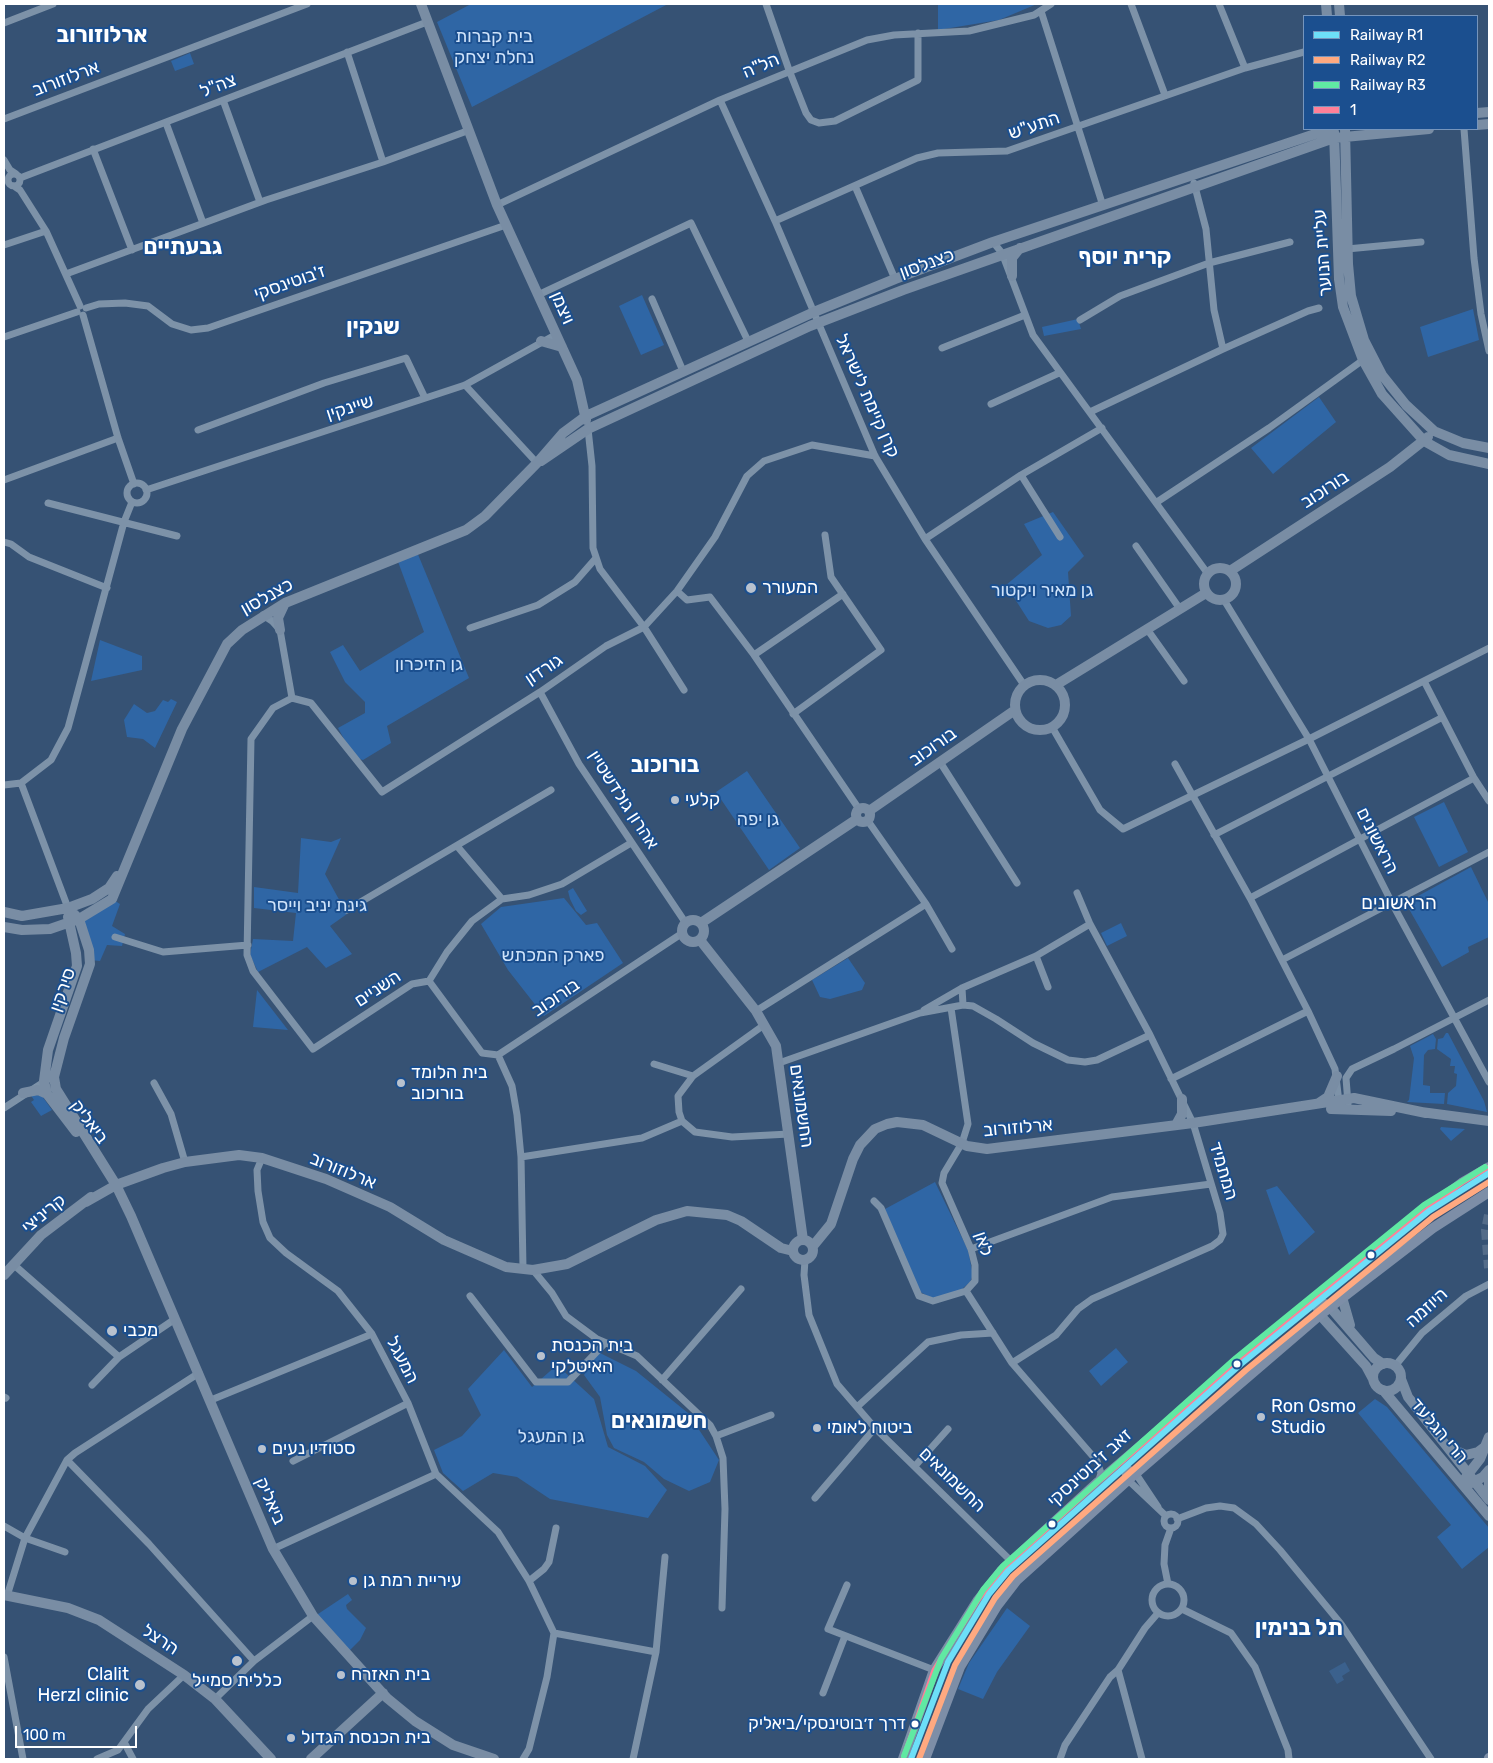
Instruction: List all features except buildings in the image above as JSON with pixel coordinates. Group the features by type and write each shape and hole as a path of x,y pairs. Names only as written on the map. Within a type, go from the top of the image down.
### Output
{"main road":[{"name":"זאב ז'בוטינסקי","path":"903,1759 934,1670 989,1584 1098,1482 1315,1300 1463,1182 1489,1167"},
{"name":"זאב ז'בוטינסקי","path":"925,1759 960,1667 1017,1580 1132,1477 1320,1315 1433,1228 1489,1192"}],"street":[{"path":"4,23 53,4"},
{"name":"ארלוזורוב","path":"4,119 307,4"},
{"name":"ויצמן","path":"421,4 497,205 577,380 588,429 592,466 593,548 600,569 644,627 684,690"},
{"path":"766,4 789,70 811,120 826,124 918,80 918,34"},
{"name":"הל\"ה","path":"497,205 720,100 789,70 867,40 969,31 1015,20 1041,11 1050,4"},
{"path":"1131,4 1166,95"},
{"path":"1219,4 1245,68"},
{"path":"1041,11 1103,206"},
{"name":"צה\"ל","path":"13,180 427,22"},
{"path":"347,52 383,162"},
{"name":"התע\"ש","path":"774,221 927,155 1007,152 1245,68 1303,52"},
{"path":"223,100 260,202"},
{"name":"קרן קיימת לישראל","path":"720,100 814,312 875,456 925,539 1024,684"},
{"path":"166,123 203,223"},
{"name":"כצנלסון","path":"4,927 22,930 41,929 68,923 80,919 112,898 182,730 226,644 263,615 285,603 466,530 485,516 537,463 563,433 586,416 814,312 993,242 1198,174 1333,132 1408,130"},
{"path":"1464,130 1480,314 1489,351"},
{"path":"66,274 260,202 383,162 468,131"},
{"name":"כצנלסון","path":"537,463 588,429 818,323 1002,253 1194,186 1333,132"},
{"name":"עליית הנוער","path":"1333,132 1339,279 1343,307 1363,360 1382,394 1424,441 1449,455 1489,464"},
{"name":"עליית הנוער","path":"1346,133 1347,249 1351,296 1364,340 1388,383 1406,405 1434,431"},
{"path":"93,149 132,250"},
{"path":"4,160 13,180 46,231 82,310 118,438 134,484"},
{"path":"1198,174 1194,179 1194,186 1206,230 1214,310 1223,349"},
{"path":"855,186 895,279"},
{"path":"538,295 691,223 748,341"},
{"name":"ז'בוטינסקי","path":"4,337 99,304 125,302 148,306 172,324 191,330 208,328 506,225"},
{"path":"4,245 46,231"},
{"path":"993,242 1002,253 1012,276 1033,335 1208,574"},
{"path":"1080,320 1120,296 1209,263 1290,242"},
{"path":"1347,249 1421,242"},
{"path":"1012,276 1012,258 1024,245"},
{"path":"652,299 683,371"},
{"path":"1090,412 1223,349 1308,311 1319,308"},
{"path":"942,348 1025,315"},
{"name":"שיינקין","path":"146,490 465,385 555,335"},
{"path":"542,341 562,348"},
{"path":"198,430 324,383 406,358 425,398"},
{"path":"1157,502 1270,428 1363,360"},
{"path":"991,404 1060,373"},
{"path":"465,385 537,463"},
{"path":"925,539 1021,475 1102,428"},
{"path":"1434,431 1463,443 1489,448"},
{"name":"בורוכוב","path":"1230,571 1390,467 1434,431"},
{"path":"4,480 118,438"},
{"name":"גורדון","path":"292,698 311,703 382,792 540,692 606,646 644,627 676,591 715,537 747,476 764,461 812,445 875,456"},
{"path":"1021,475 1060,537"},
{"path":"132,502 142,502 146,497 146,490 142,485 134,484"},
{"path":"4,785 21,783 51,760 68,728 124,522 132,502 127,492 134,484"},
{"path":"48,503 177,536"},
{"path":"793,714 881,650 830,577 825,535"},
{"path":"4,542 11,544 29,558 107,588"},
{"path":"1136,546 1180,608"},
{"path":"470,628 538,605 575,582 596,558"},
{"path":"1218,568 1230,571 1237,581 1237,586 1230,598 1215,600 1206,593 1204,584 1208,574 1218,568"},
{"path":"676,591 687,600 710,597 754,655 926,904 952,949"},
{"path":"1056,685 1206,593"},
{"path":"754,655 843,594"},
{"name":"הראשונים","path":"1224,600 1309,739 1392,903 1489,1082"},
{"path":"115,937 164,952 248,945 251,739 273,708 292,698 278,618 285,603"},
{"path":"263,615 272,620 280,630"},
{"path":"1148,629 1184,681"},
{"path":"1052,727 1100,810 1123,829 1309,739 1489,648"},
{"path":"1040,679 1056,685 1065,699 1065,707 1058,722 1044,730 1029,728 1017,718 1014,710 1015,696 1024,684 1040,679"},
{"path":"1424,681 1441,718 1489,801"},
{"name":"אהרון גולדשטיין","path":"540,692 579,764 685,922"},
{"name":"בורוכוב","path":"701,923 863,815 1014,710"},
{"path":"1214,835 1328,778 1441,718"},
{"path":"940,762 1017,883"},
{"path":"1175,764 1250,898 1308,1011 1336,1072 1345,1103"},
{"path":"1250,898 1474,778"},
{"name":"סירקין","path":"21,783 68,908 68,923 76,953 77,966 48,1050 44,1081"},
{"path":"347,910 551,790"},
{"path":"457,846 502,899 530,896 562,884 631,844"},
{"path":"1282,960 1489,852"},
{"name":"כצנלסון","path":"4,912 22,916 68,908 92,899 109,888 124,867"},
{"name":"המתמיד","path":"1012,1363 1056,1335 1078,1309 1092,1299 1220,1240 1224,1226 1193,1123 1150,1035 1090,924 1077,893"},
{"name":"השניים","path":"248,945 247,955 253,970 313,1049 412,984 429,981 447,952 472,921 502,899"},
{"path":"700,940 756,1011 926,904"},
{"name":"סירקין","path":"54,1077 64,1038 90,964 89,950 80,919 68,908"},
{"path":"692,920 701,923 704,932 700,940 689,942 681,934 685,922 692,920"},
{"path":"920,1013 962,988 1036,956 1090,924"},
{"name":"בורוכוב","path":"498,1055 681,934"},
{"path":"1036,956 1048,987"},
{"path":"429,981 482,1053 498,1055 512,1086 521,1157 528,1269 552,1294 566,1316 580,1328 605,1343 638,1356 710,1425 716,1436 723,1458 725,1509 722,1608"},
{"path":"962,988 963,1005"},
{"path":"1336,1072 1352,1069 1489,1000"},
{"path":"779,1063 920,1013 963,1005 973,1006 996,1018 1033,1043 1068,1060 1085,1062 1097,1060 1150,1035"},
{"name":"לאן","path":"951,1008 968,1115 967,1132 944,1173 942,1182 971,1249 975,1265 976,1282 966,1291"},
{"name":"החשמונאים","path":"756,1011 776,1046 803,1240"},
{"path":"1171,1079 1308,1011"},
{"path":"764,1025 693,1076 678,1096 679,1112 682,1121 695,1132 732,1137 789,1134"},
{"path":"654,1064 693,1076"},
{"path":"1345,1103 1346,1078 1352,1069"},
{"path":"1318,1104 1328,1097 1336,1072"},
{"path":"4,1108 23,1093 54,1077"},
{"name":"ביאליק","path":"54,1077 56,1089 114,1183 211,1400 273,1549 313,1616 385,1696 415,1721 453,1744 494,1759"},
{"name":"ביאליק","path":"44,1081 48,1094 114,1183"},
{"path":"154,1083 171,1114 182,1163"},
{"path":"23,1093 38,1090 48,1094"},
{"path":"1176,1125 1182,1114 1182,1099"},
{"name":"ארלוזורוב","path":"813,1246 831,1224 844,1191 853,1159 860,1145 875,1129 897,1122 913,1122 932,1128 974,1148 1002,1149 1246,1116 1318,1104 1345,1103 1489,1119"},
{"name":"ארלוזורוב","path":"1246,1116 1279,1115 1345,1103"},
{"path":"521,1157 642,1138 682,1121"},
{"name":"ארלוזורוב","path":"114,1183 164,1163 182,1163 234,1155 262,1158 326,1179 390,1207 444,1240 506,1267 528,1269 567,1264 656,1220 687,1211 726,1215 742,1222 776,1246 793,1251"},
{"name":"המעגל","path":"262,1158 257,1170 258,1191 263,1222 270,1238 286,1254 338,1291 372,1334 408,1403 436,1474 498,1532 529,1582 554,1633"},
{"name":"קריניצי","path":"4,1275 41,1236 114,1183"},
{"path":"971,1249 1112,1196 1211,1184"},
{"path":"874,1201 881,1208 919,1296 933,1301 966,1291 1012,1363 1097,1460 1101,1473 1098,1482"},
{"path":"803,1240 813,1246 811,1256 805,1260 796,1257 793,1251 797,1242 803,1240"},
{"name":"החשמונאים","path":"805,1260 804,1275 809,1315 837,1384 875,1428 1011,1562"},
{"path":"13,1264 119,1357"},
{"name":"היוזמה","path":"1396,1366 1407,1349 1422,1334 1466,1296 1489,1284"},
{"path":"662,1380 741,1289"},
{"path":"470,1296 536,1382 568,1382 605,1343"},
{"path":"1342,1297 1346,1315 1354,1335"},
{"path":"1315,1300 1330,1307 1383,1364 1396,1366 1400,1372 1401,1379 1394,1389 1382,1390 1376,1386 1366,1366 1320,1315 1315,1300"},
{"path":"92,1385 119,1357 175,1319"},
{"path":"857,1407 928,1342 961,1335 993,1333"},
{"path":"211,1400 372,1334"},
{"path":"1373,1379 1374,1372 1383,1364"},
{"path":"5,1595 25,1538 67,1460 199,1374"},
{"name":"הרי הגלעד","path":"1401,1379 1408,1397 1449,1446 1489,1500"},
{"name":"הרי הגלעד","path":"1382,1390 1489,1516"},
{"path":"293,1461 408,1403"},
{"path":"716,1436 771,1414"},
{"path":"816,1498 875,1428"},
{"path":"915,1466 948,1429"},
{"path":"1449,1446 1466,1455 1478,1452 1488,1441"},
{"path":"1463,1485 1468,1472 1480,1459 1488,1441"},
{"path":"67,1460 149,1544 254,1662"},
{"path":"1120,1463 1166,1516"},
{"path":"1463,1485 1476,1482 1489,1470"},
{"path":"1489,1470 1489,1489"},
{"path":"273,1549 436,1474"},
{"path":"1177,1519 1206,1508 1220,1506 1234,1508 1256,1524 1341,1624 1431,1759"},
{"path":"1166,1516 1173,1514 1177,1519 1176,1525 1171,1528 1165,1545 1164,1564 1168,1584"},
{"path":"1166,1516 1164,1525 1171,1528"},
{"path":"4,1526 25,1538 64,1552"},
{"path":"529,1582 549,1562 556,1528"},
{"path":"632,1759 656,1652 665,1557"},
{"path":"1168,1584 1177,1587 1183,1594 1182,1609 1174,1616 1158,1614 1152,1604 1152,1598 1157,1588 1168,1584"},
{"path":"847,1586 828,1629 934,1670"},
{"name":"הרצל","path":"5,1595 68,1608 99,1620 184,1675 215,1699 271,1759"},
{"path":"1182,1609 1231,1633 1255,1667 1288,1750 1289,1759"},
{"path":"1060,1759 1065,1745 1110,1677 1118,1670 1140,1634 1158,1614"},
{"path":"215,1699 254,1662 313,1616"},
{"path":"523,1759 529,1749 554,1633 656,1652"},
{"path":"823,1693 845,1636"},
{"path":"4,1657 23,1759"},
{"path":"1118,1670 1142,1759"},
{"path":"96,1759 118,1750 148,1709 184,1675"},
{"path":"311,1759 385,1696"},
{"path":"124,1742 133,1759"}],"green space":[{"name":"בית קברות נחלת יצחק","path":"471,4 668,4 472,107 437,22"},
{"path":"938,4 1037,4 999,20 938,30"},
{"path":"190,53 194,64 175,71 171,61"},
{"path":"642,295 664,345 641,355 619,306"},
{"path":"1473,309 1479,340 1428,357 1420,327"},
{"path":"1078,319 1081,329 1044,336 1042,327"},
{"path":"1319,397 1336,422 1273,474 1251,448"},
{"name":"גן מאיר ויקטור","path":"1053,512 1084,556 1068,572 1071,616 1061,625 1048,628 1029,621 1006,585 1042,555 1024,524"},
{"name":"גן הזיכרון","path":"417,552 469,678 387,726 391,743 363,760 354,757 338,728 365,713 365,702 345,682 330,652 343,645 360,671 424,632 397,559"},
{"path":"100,640 142,656 142,670 91,681"},
{"path":"171,699 177,702 155,748 143,739 127,737 124,720 134,704 147,713 155,711 163,700 168,702"},
{"name":"גן יפה","path":"747,771 800,848 769,870 716,792"},
{"path":"1444,802 1468,852 1439,867 1414,817"},
{"name":"גינת יניב וייסר","path":"301,838 331,842 341,838 325,874 347,914 330,926 352,954 326,968 307,947 258,972 250,955 253,939 293,941 296,913 254,908 254,887 298,893"},
{"path":"1471,867 1489,904 1489,937 1468,947 1469,952 1442,967 1409,909 1412,907 1411,901"},
{"path":"573,888 587,911 581,915 576,911 570,899 568,891"},
{"name":"פארק המכתש","path":"564,898 586,925 597,923 623,963 544,1016 508,970 481,924 501,907"},
{"path":"112,899 120,904 112,926 125,934 122,946 107,945 100,961 91,960 79,919"},
{"path":"1121,923 1127,936 1107,946 1101,933"},
{"path":"848,958 865,983 862,990 830,999 820,997 812,980"},
{"path":"257,990 288,1030 253,1027"},
{"path":"1448,1033 1484,1101 1487,1112 1447,1104 1448,1093 1456,1086 1457,1074 1454,1073 1455,1066 1450,1066 1451,1059 1437,1049 1438,1039 1443,1038"},
{"path":"1433,1034 1436,1039 1435,1049 1428,1050 1424,1055 1423,1085 1430,1086 1430,1093 1445,1093 1444,1104 1407,1102 1409,1100 1414,1058 1410,1046"},
{"path":"30,1094 42,1096 52,1110 41,1116 31,1102 34,1100"},
{"path":"1441,1127 1465,1129 1451,1141 1440,1129"},
{"path":"935,1182 968,1250 973,1275 970,1282 961,1290 933,1299 917,1290 885,1209"},
{"path":"1277,1186 1315,1232 1289,1255 1266,1190"},
{"path":"1116,1348 1128,1362 1101,1386 1089,1371"},
{"name":"גן המעגל","path":"504,1350 532,1387 557,1365 594,1399 608,1447 645,1466 667,1490 648,1518 550,1499 517,1477 493,1473 463,1491 443,1473 434,1450 462,1436 481,1415 468,1389"},
{"path":"598,1352 636,1371 688,1413 719,1460 710,1482 689,1491 664,1479 644,1462 614,1448 607,1435 600,1397 584,1375"},
{"path":"1375,1399 1387,1407 1489,1528 1489,1547 1462,1569 1437,1537 1451,1525 1358,1413"},
{"path":"348,1594 352,1600 346,1605 347,1609 366,1628 360,1640 347,1653 315,1616"},
{"path":"1007,1608 1030,1626 997,1672 983,1699 958,1689 969,1663"}],"shaded area":[{"path":"1345,1662 1350,1671 1342,1676 1344,1680 1337,1684 1329,1671"}],"tunnel":[{"path":"1489,1215 1486,1230 1489,1268"}],"rail line":[{"name":"R3","path":"904,1756 941,1659 983,1590 1003,1566 1236,1358 1424,1205 1485,1167"},
{"name":"R1","path":"911,1759 948,1662 989,1594 1008,1571 1241,1364 1429,1211 1489,1173"},
{"name":"R2","path":"919,1759 955,1665 995,1598 1013,1576 1246,1370 1433,1217 1489,1182"}],"transit line":[{"name":"1","path":"903,1759 934,1670 978,1600 1001,1571 1098,1482 1227,1372 1412,1221 1463,1182 1489,1167"}],"place":[{"name":"המעורר","path":"751,588"},
{"name":"קלעי","path":"675,800"},
{"name":"בית הלומד בורוכוב","path":"401,1083"},
{"name":"מכבי","path":"112,1331"},
{"name":"בית הכנסת האיטלקי","path":"541,1356"},
{"name":"Ron Osmo Studio","path":"1261,1417"},
{"name":"ביטוח לאומי","path":"817,1428"},
{"name":"סטודיו נעים","path":"262,1449"},
{"name":"עיריית רמת גן","path":"353,1581"},
{"name":"כללית סמייל","path":"237,1661"},
{"name":"בית האזרח","path":"341,1675"},
{"name":"Clalit Herzl clinic","path":"140,1685"},
{"name":"דרך ז׳בוטינסקי/ביאליק","path":"915,1724"},
{"name":"בית הכנסת הגדול","path":"291,1738"}],"district":[{"name":"ארלוזורוב","path":"102,36"},
{"name":"גבעתיים","path":"183,248"},
{"name":"קרית יוסף","path":"1125,258"},
{"name":"שנקין","path":"373,328"},
{"name":"בורוכוב","path":"665,766"},
{"name":"הראשונים","path":"1399,904"},
{"name":"חשמונאים","path":"659,1422"},
{"name":"תל בנימין","path":"1299,1629"}]}
